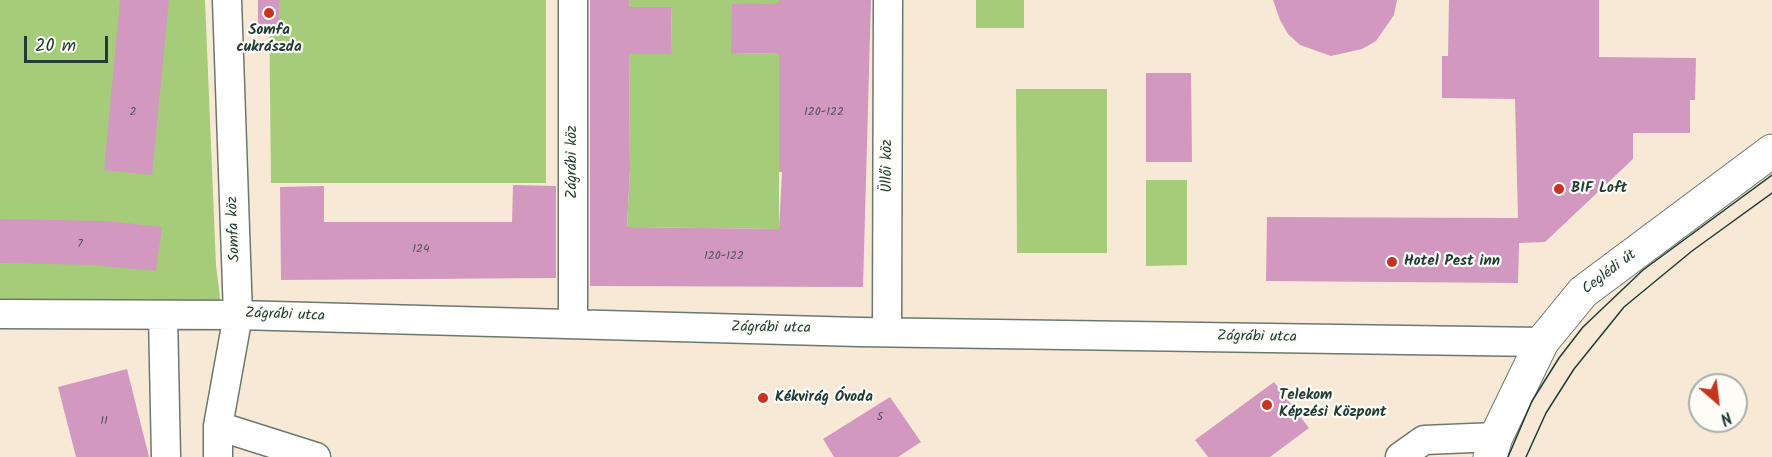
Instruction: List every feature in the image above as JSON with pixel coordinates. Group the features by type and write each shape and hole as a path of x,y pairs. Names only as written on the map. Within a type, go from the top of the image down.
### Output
{"street":[{"name":"Somfa köz","path":"218,457 218,426 238,315 226,0"},
{"name":"Zágrábi köz","path":"573,0 573,324"},
{"name":"Üllői köz","path":"887,332 888,0"},
{"name":"Ceglédi út","path":"1493,447 1542,342 1583,292 1772,151"},
{"name":"Zágrábi utca","path":"0,314 238,315 887,332 1542,342"},
{"path":"163,315 166,457"},
{"path":"218,426 316,457"},
{"path":"1400,457 1424,440 1493,447"}],"green space":[{"path":"0,0 205,0 216,265 221,306 0,303"},
{"path":"269,0 546,0 546,183 271,183"},
{"path":"629,0 779,0 779,3 732,5 732,54 779,53 779,229 627,227 630,169 629,54 672,53 671,7 629,7"},
{"path":"976,0 1024,0 1024,28 976,28"},
{"path":"1016,89 1107,89 1107,253 1017,253"},
{"path":"1146,180 1187,180 1187,265 1146,266"}],"building":[{"path":"120,0 169,0 152,175 104,170"},
{"name":"Somfa cukrászda","path":"258,0 279,0 279,26 258,26"},
{"path":"590,0 629,0 629,7 671,7 672,54 629,54 630,169 627,227 779,229 782,172 779,172 779,53 731,54 732,4 779,3 779,0 871,0 863,287 590,286"},
{"path":"1273,0 1397,0 1394,15 1376,41 1362,49 1331,56 1300,45 1288,34"},
{"path":"1449,0 1599,0 1599,57 1696,58 1695,100 1690,100 1690,133 1633,133 1633,159 1545,242 1519,243 1518,283 1266,281 1267,217 1518,218 1515,99 1442,98 1442,56 1448,56"},
{"path":"1146,73 1191,73 1192,162 1146,162"},
{"path":"513,185 556,186 556,278 281,280 280,187 324,186 324,222 512,222"},
{"path":"0,219 108,221 162,227 156,271 91,265 0,263"},
{"path":"127,369 149,457 76,457 58,387"},
{"name":"Telekom Képzési Központ","path":"1274,382 1309,428 1270,457 1208,457 1195,440"},
{"path":"890,397 921,442 898,457 834,457 823,439"}],"tram line":[{"path":"1508,457 1532,401 1559,358 1583,327 1643,270 1772,175"},
{"path":"1526,457 1546,413 1574,369 1624,307 1692,251 1772,193"}],"place":[{"name":"Somfa cukrászda","path":"269,13"},
{"name":"BIF Loft","path":"1559,189"},
{"name":"Hotel Pest inn","path":"1392,262"},
{"name":"Kékvirág Óvoda","path":"763,398"},
{"name":"Telekom Képzési Központ","path":"1267,405"}]}
